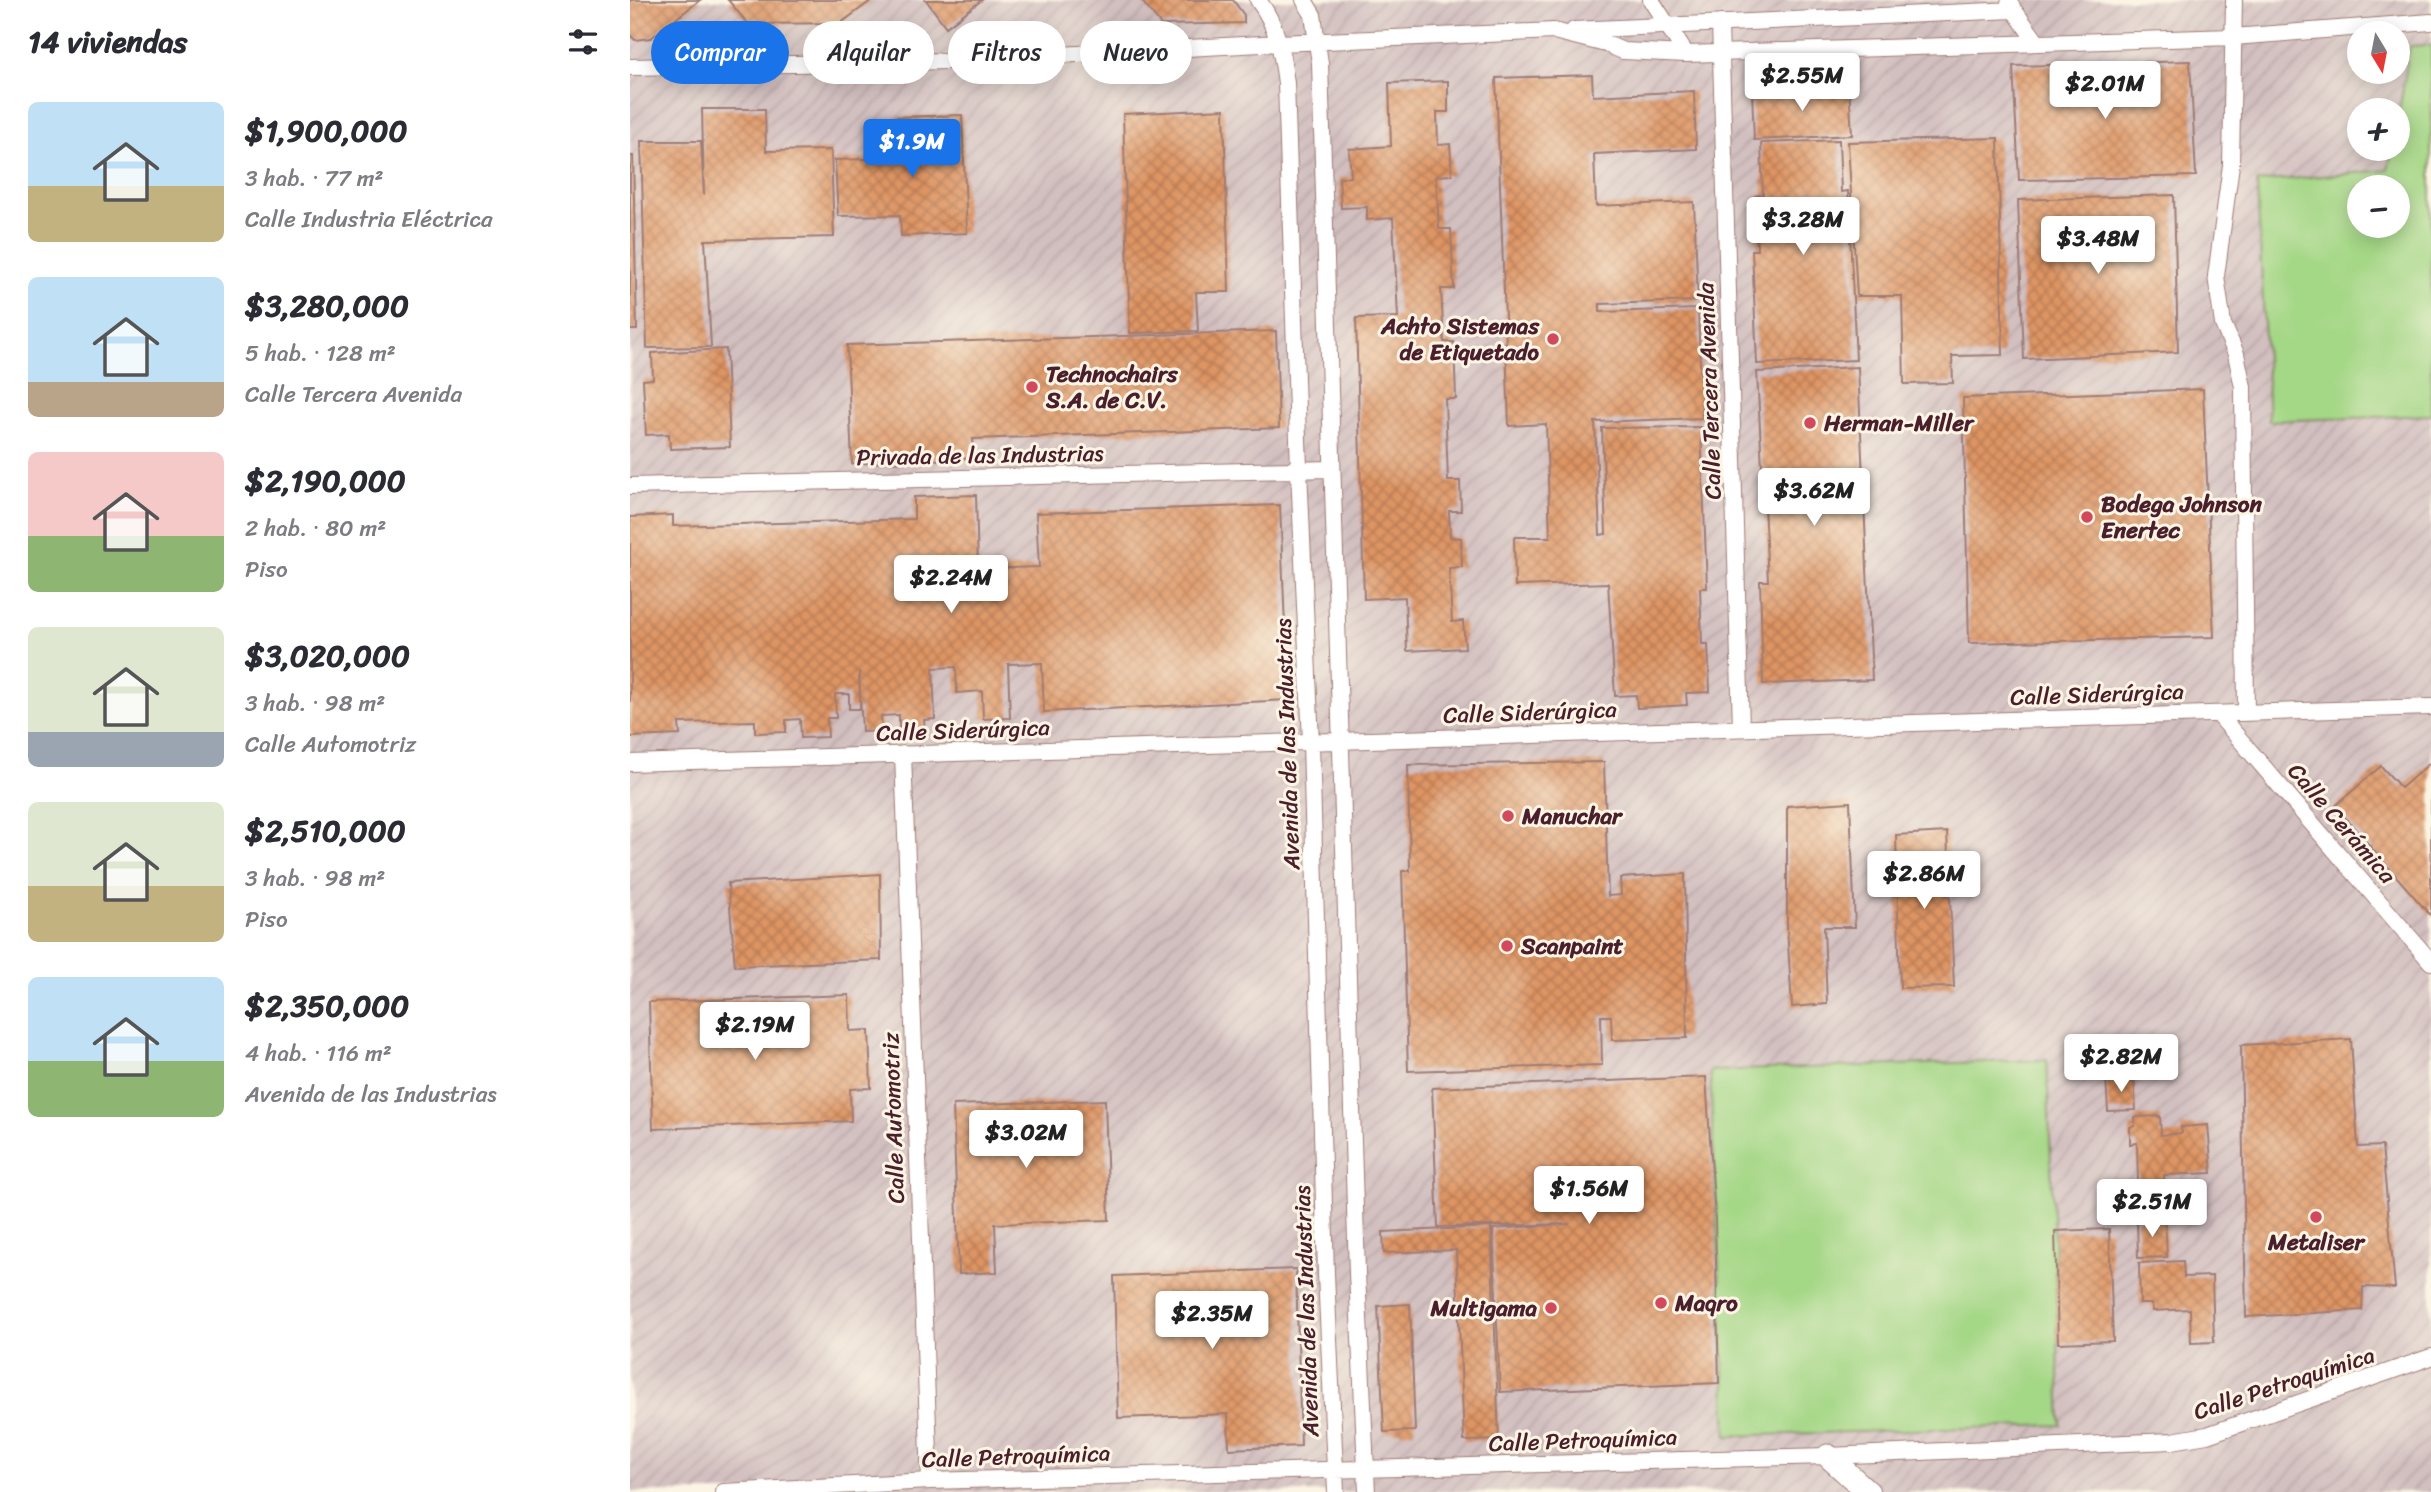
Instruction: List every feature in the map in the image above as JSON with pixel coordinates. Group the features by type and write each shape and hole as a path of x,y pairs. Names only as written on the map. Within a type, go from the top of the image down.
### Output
{"main road":[{"path":"1828,1456 1868,1492"}],"street":[{"name":"Avenida de las Industrias","path":"1258,0 1273,22 1280,43 1286,83 1311,743 1326,1274 1336,1492"},
{"path":"1304,0 1313,15 1321,76 1357,1273 1367,1492"},
{"path":"1651,0 1686,54"},
{"path":"2234,0 2231,165 2216,276 2223,324 2236,354 2243,387 2246,713"},
{"path":"630,67 950,61 1720,23 2010,5 2036,41"},
{"path":"1554,31 1623,51 1686,54 2036,41 2234,37 2431,22"},
{"name":"Calle Tercera Avenida","path":"1720,23 1741,727"},
{"name":"Privada de las Industrias","path":"630,486 1331,469"},
{"name":"Calle Siderúrgica","path":"630,763 2431,707"},
{"name":"Calle Cerámica","path":"2218,714 2431,962"},
{"name":"Calle Automotriz","path":"903,754 930,1481"},
{"path":"1326,1274 1357,1273"},
{"name":"Calle Petroquímica","path":"723,1492 930,1481 1828,1456 2172,1441 2207,1435 2431,1357"}],"shaded area":[{"path":"630,0 2431,0 2431,1492 630,1492"}],"green space":[{"path":"2431,45 2431,415 2269,421 2257,182 2388,170 2390,161 2410,161 2410,98 2401,98 2404,84 2410,84 2410,46"},
{"path":"2047,1060 2061,1425 1727,1436 1710,1071"}],"building":[{"path":"630,0 700,0 673,21 651,21 651,38 635,40 630,35"},
{"path":"728,0 872,0 844,21 789,24 789,21 746,21"},
{"path":"926,0 982,0 954,21 948,21 946,27"},
{"path":"1141,0 1233,0 1244,15 1244,23 1192,24 1192,21 1158,21"},
{"path":"2190,61 2196,176 2019,180 2013,66"},
{"path":"1592,75 1593,96 1694,91 1696,149 1594,154 1596,206 1694,202 1698,301 1600,304 1600,312 1698,309 1702,418 1595,422 1600,535 1606,534 1602,428 1701,427 1707,588 1700,588 1702,644 1708,644 1710,692 1686,693 1687,705 1637,708 1636,695 1615,696 1608,583 1515,586 1514,537 1550,537 1546,424 1509,426 1496,78"},
{"path":"1448,81 1448,112 1437,112 1438,145 1450,144 1452,175 1436,176 1439,229 1451,229 1454,289 1441,289 1444,342 1454,342 1456,399 1445,399 1448,481 1460,481 1461,511 1449,511 1450,537 1461,538 1462,567 1449,568 1452,622 1463,621 1465,648 1407,651 1405,597 1364,599 1356,318 1398,317 1393,218 1367,220 1367,207 1341,208 1339,178 1351,177 1349,149 1391,146 1389,83"},
{"path":"1849,87 1852,135 1754,140 1752,91"},
{"path":"702,109 765,109 766,151 831,150 834,237 705,240 711,347 647,348 641,141 701,141 704,196"},
{"path":"1224,109 1229,292 1196,292 1198,331 1130,333 1123,114"},
{"path":"962,115 967,233 901,236 900,215 838,216 835,160 898,158 896,117"},
{"path":"1998,138 2003,355 1952,356 1953,383 1904,384 1902,296 1857,296 1848,142"},
{"path":"1839,140 1841,192 1848,191 1856,360 1757,364 1752,250 1757,250 1755,196 1763,195 1761,143"},
{"path":"630,156 633,156 637,330 630,330"},
{"path":"2174,195 2178,352 2024,359 2018,200"},
{"path":"1276,331 1279,428 973,439 974,458 852,464 847,345"},
{"path":"726,349 730,447 670,449 669,434 646,435 643,380 653,379 652,353"},
{"path":"1858,367 1872,680 1763,684 1760,581 1768,581 1757,372"},
{"name":"Bodega Johnson Enertec","path":"2203,389 2214,637 1969,643 1963,398"},
{"path":"976,495 978,569 1039,567 1036,513 1280,505 1288,700 1044,712 1042,663 1008,664 1010,718 983,719 982,691 957,693 956,667 933,668 935,719 924,720 925,731 899,732 899,715 881,716 882,731 862,732 859,671 860,709 849,709 849,694 835,694 836,718 827,718 828,737 801,738 800,719 786,720 786,732 755,733 755,721 679,723 680,735 630,737 630,517 673,515 673,526 914,519 914,497"},
{"path":"1604,762 1608,896 1621,895 1620,878 1685,874 1687,1038 1612,1040 1611,1016 1601,1016 1602,1065 1408,1071 1402,871 1410,871 1408,765"},
{"path":"2431,762 2431,916 2335,806 2381,766 2401,788"},
{"path":"1850,802 1855,927 1824,927 1827,1004 1792,1007 1787,928 1787,806"},
{"path":"1947,832 1954,987 1900,988 1896,835"},
{"path":"880,874 881,960 735,966 728,883"},
{"path":"849,995 850,1031 869,1030 871,1088 850,1089 851,1121 653,1129 649,1002"},
{"name":"Metaliser","path":"2351,1039 2358,1147 2382,1146 2395,1288 2363,1287 2362,1310 2246,1317 2241,1045"},
{"path":"2134,1076 2136,1110 2108,1111 2106,1078"},
{"path":"1706,1077 1715,1219 1719,1383 1500,1392 1493,1229 1570,1224 1438,1227 1432,1088"},
{"path":"1105,1100 1109,1220 995,1224 997,1272 959,1274 953,1105"},
{"path":"2160,1116 2161,1135 2182,1133 2181,1127 2208,1125 2212,1173 2164,1175 2164,1182 2138,1183 2137,1143 2130,1144 2130,1127 2135,1126 2135,1117"},
{"path":"2165,1219 2167,1257 2138,1258 2137,1220"},
{"path":"1491,1227 1499,1440 1464,1441 1456,1250 1384,1253 1383,1232"},
{"path":"2109,1229 2113,1341 2058,1343 2055,1231"},
{"path":"2183,1261 2184,1277 2212,1276 2214,1342 2191,1343 2190,1309 2153,1311 2152,1304 2140,1304 2139,1263"},
{"path":"1296,1269 1301,1446 1229,1449 1228,1414 1118,1418 1114,1276"},
{"path":"1410,1304 1415,1431 1384,1432 1378,1306"}],"place":[{"name":"Achto Sistemas de Etiquetado","path":"1553,339"},
{"name":"Technochairs S.A. de C.V.","path":"1032,387"},
{"name":"Herman-Miller","path":"1810,423"},
{"name":"Bodega Johnson Enertec","path":"2087,517"},
{"name":"Manuchar","path":"1508,816"},
{"name":"Scanpaint","path":"1507,946"},
{"name":"Metaliser","path":"2316,1217"},
{"name":"Maqro","path":"1661,1303"},
{"name":"Multigama","path":"1551,1308"}]}
